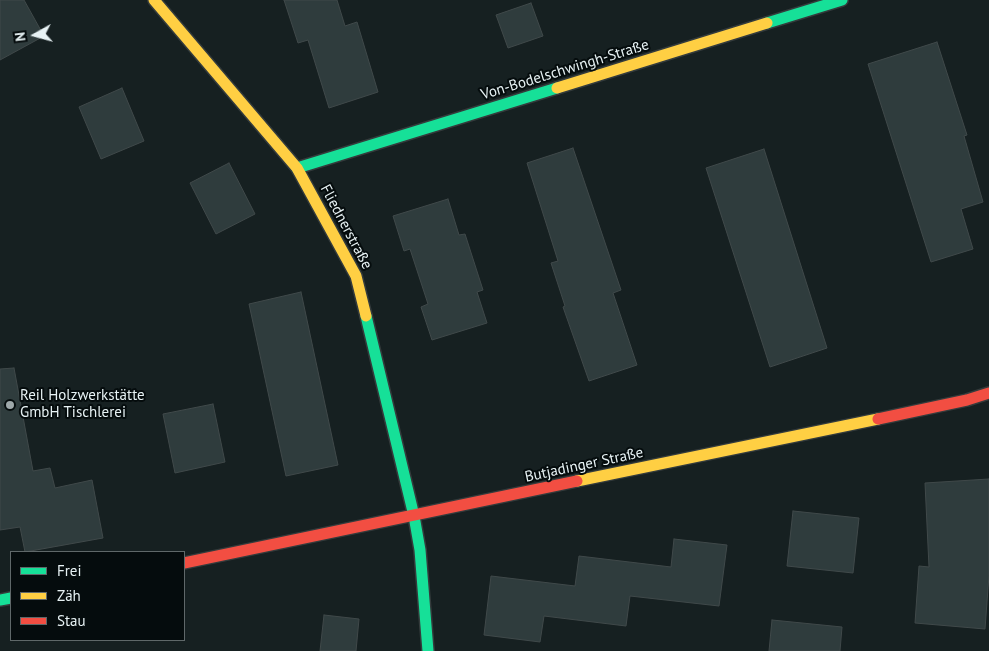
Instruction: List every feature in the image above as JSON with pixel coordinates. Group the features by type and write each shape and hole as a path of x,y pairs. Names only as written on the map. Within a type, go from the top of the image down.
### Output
{"street":[{"name":"Fliednerstraße","path":"154,0 297,168 356,276 414,516 420,550 428,651"},
{"name":"Von-Bodelschwingh-Straße","path":"297,168 842,0"},
{"name":"Butjadinger Straße","path":"185,563 967,400 989,393"}],"building":[{"path":"0,0 24,0 44,36 0,60"},
{"path":"284,0 337,0 345,26 357,22 378,92 329,108 308,40 298,43"},
{"path":"531,3 543,36 508,48 496,15"},
{"path":"937,42 967,135 964,136 983,202 961,209 973,249 931,262 868,64"},
{"path":"122,88 144,141 101,159 79,107"},
{"path":"573,148 621,290 613,293 637,365 589,381 563,307 565,306 551,263 558,261 527,163"},
{"path":"764,149 827,348 770,367 706,168"},
{"path":"229,163 255,214 216,234 190,183"},
{"path":"448,199 459,235 465,234 483,290 477,292 487,323 432,340 421,307 428,304 410,249 404,251 393,216"},
{"path":"301,292 338,465 286,476 249,304"},
{"name":"Reil Holzwerkstätte GmbH Tischlerei","path":"14,368 33,471 50,468 55,488 92,480 103,538 25,551 20,527 0,530 0,369"},
{"path":"213,404 225,462 175,473 163,414"},
{"path":"989,479 989,575 985,629 915,623 919,566 929,567 925,483"},
{"path":"793,511 859,518 853,573 787,566"},
{"path":"674,539 727,545 719,606 630,596 626,626 544,616 540,642 484,635 491,576 575,586 579,556 671,567"},
{"path":"324,615 359,619 356,651 320,651"},
{"path":"772,620 842,627 840,651 769,651"}],"traffic: fast":[{"path":"767,23 842,0"},
{"path":"297,168 557,88"},
{"path":"366,316 414,516 420,550 428,651"},
{"path":"0,600 10,598"}],"traffic: slow":[{"path":"154,0 297,168 356,276 366,316"},
{"path":"557,88 767,23"},
{"path":"577,481 878,419"}],"traffic: jam":[{"path":"878,419 967,400 989,393"},
{"path":"185,563 577,481"}],"place":[{"name":"Reil Holzwerkstätte GmbH Tischlerei","path":"10,405"}]}
